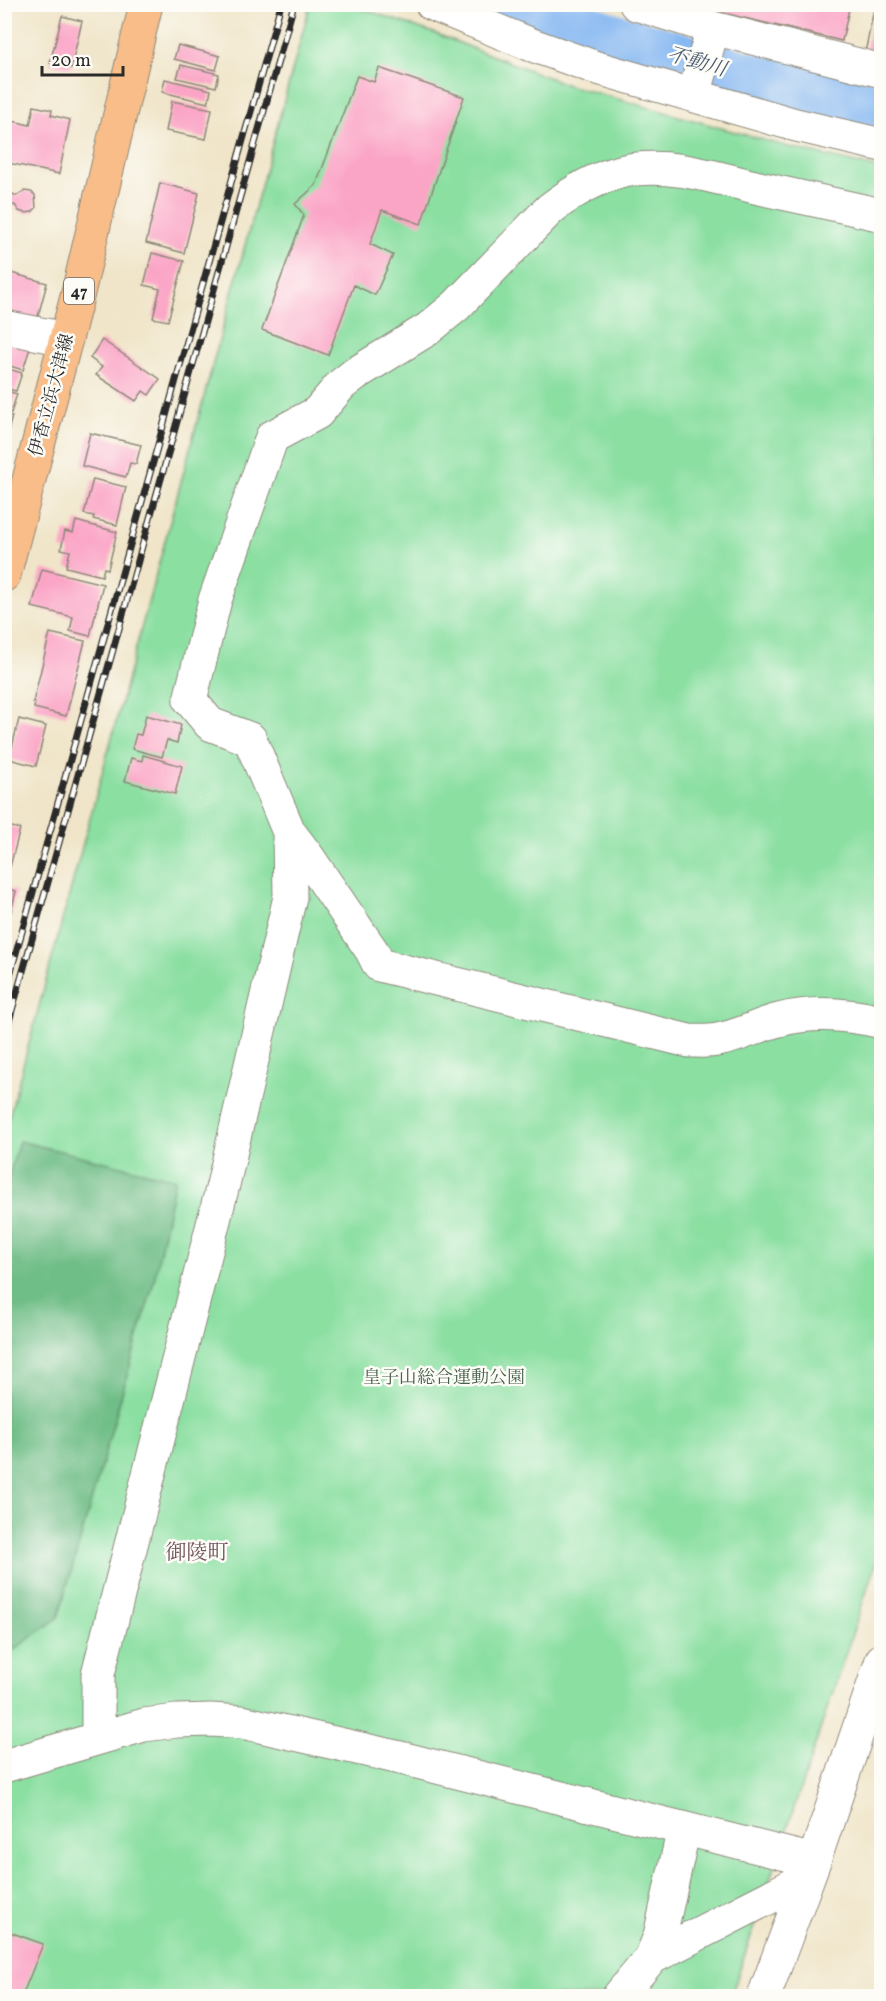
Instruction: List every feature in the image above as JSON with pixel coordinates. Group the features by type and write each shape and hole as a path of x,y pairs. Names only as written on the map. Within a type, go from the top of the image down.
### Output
{"main road":[{"name":"伊香立浜大津線","path":"4,575 66,339 146,4"}],"street":[{"path":"432,4 494,20 594,67 695,94 796,125 882,145"},
{"path":"636,4 713,29 882,71"},
{"path":"695,94 713,29"},
{"path":"882,215 695,173 661,169 624,171 591,182 565,198 550,209 456,306 428,329 341,384 317,413 272,437 215,600 190,700 210,724 250,739 289,832 308,856 379,965 689,1041 718,1040 779,1020 806,1015 833,1014 882,1022"},
{"path":"4,327 66,339"},
{"path":"98,1738 98,1674 223,1185 290,897 289,832"},
{"path":"764,1996 811,1869 882,1660"},
{"path":"4,1766 144,1725 211,1719 242,1722 394,1756 684,1828 811,1869"},
{"path":"623,1994 651,1958 660,1936 684,1828"},
{"path":"651,1958 811,1869"}],"green space":[{"name":"皇子山総合運動公園","path":"310,5 351,5 434,33 568,85 789,147 881,169 881,1548 731,1996 5,1996 5,1132"},
{"path":"19,1141 175,1179 154,1281 58,1618 5,1656 4,1193"}],"building":[{"path":"698,4 850,4 842,41 698,7"},
{"path":"875,4 882,4 882,57 865,53"},
{"path":"62,16 82,21 71,68 50,63"},
{"path":"178,45 220,56 216,70 174,59"},
{"path":"181,65 219,74 216,87 177,78"},
{"path":"379,68 464,97 421,224 382,210 370,244 393,255 375,295 354,285 328,355 262,330 304,215 295,204 316,185 357,76 374,82"},
{"path":"165,79 211,90 208,103 162,92"},
{"path":"172,101 212,109 206,139 166,131"},
{"path":"34,106 52,110 51,115 70,120 59,174 4,162 4,119 30,125"},
{"path":"160,183 199,193 184,253 146,243"},
{"path":"4,188 8,197 13,194 16,196 24,191 31,192 35,195 36,208 32,212 25,213 7,202 4,206"},
{"path":"152,253 184,261 168,321 153,318 160,289 144,285"},
{"path":"4,271 47,283 37,320 4,311"},
{"path":"4,340 30,348 23,370 10,366 11,362 4,360"},
{"path":"102,340 160,379 149,395 143,391 136,401 96,375 102,367 90,358"},
{"path":"5,368 22,373 16,391 5,388"},
{"path":"4,390 17,394 11,413 4,411"},
{"path":"4,414 12,416 5,444 4,444"},
{"path":"90,433 141,445 136,464 130,463 126,477 82,466"},
{"path":"93,479 126,487 117,525 93,519 94,516 84,514"},
{"path":"76,521 117,532 108,569 104,568 102,576 66,567 70,551 61,549 65,531 73,533"},
{"path":"42,569 103,584 90,636 70,631 73,617 32,607"},
{"path":"50,633 85,641 66,716 34,708 35,703 33,702"},
{"path":"146,715 181,725 177,743 167,740 162,757 132,749 136,734 141,735"},
{"path":"19,719 46,726 36,766 9,759"},
{"path":"143,755 182,766 175,794 125,781 131,758 142,761"},
{"path":"4,825 20,829 10,867 4,866"},
{"path":"4,888 16,891 11,912 8,911 5,923"},
{"path":"4,1930 43,1944 22,1996 4,1996"}],"waterway":[{"name":"不動川","path":"515,4 529,12 749,76 882,108"}],"railway":[{"path":"4,996 281,4"},
{"path":"4,1039 294,4"}],"district":[{"name":"御陵町","path":"197,1552"}]}
